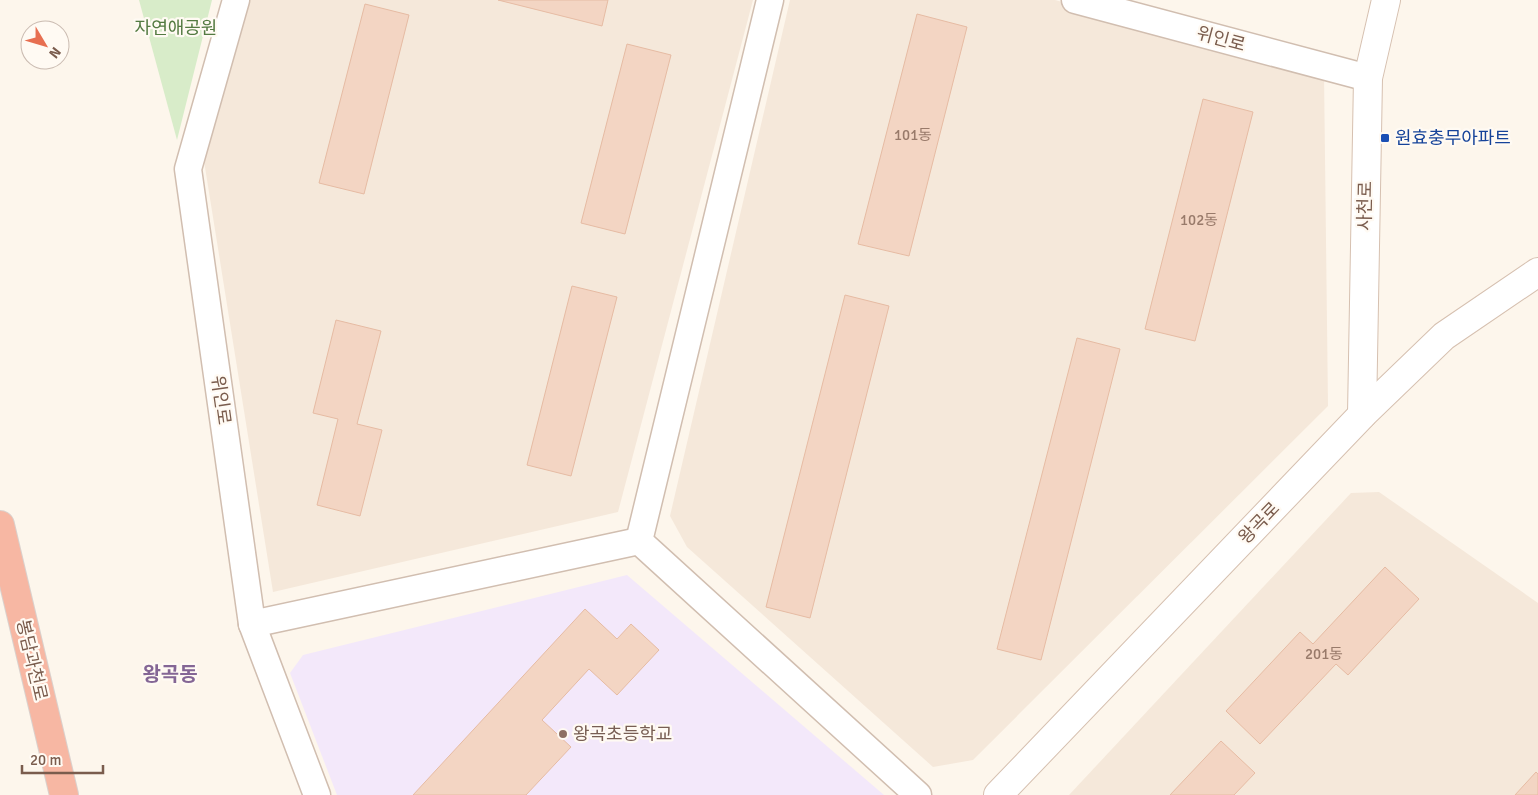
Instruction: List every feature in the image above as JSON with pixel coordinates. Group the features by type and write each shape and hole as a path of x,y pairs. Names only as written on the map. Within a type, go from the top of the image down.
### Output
{"highway":[{"name":"봉담과천로","path":"0,525 64,795"}],"street":[{"name":"위인로","path":"236,0 188,168 252,624 317,795"},
{"path":"638,541 770,0"},
{"name":"위인로","path":"1075,0 1368,78"},
{"name":"사천로","path":"1362,415 1368,78 1386,0"},
{"name":"왕곡로","path":"998,795 1362,415 1444,336 1538,272"},
{"path":"252,624 638,541"},
{"path":"638,541 918,795"}],"shaded area":[{"path":"249,0 753,0 618,512 273,592 204,161"},
{"path":"790,0 1055,0 1324,74 1328,406 973,760 933,767 687,547 670,516"},
{"path":"1379,492 1538,603 1538,795 1069,795 1351,493"},
{"name":"왕곡초등학교","path":"627,575 884,795 337,795 290,673 303,655"}],"green space":[{"name":"자연애공원","path":"139,0 212,0 177,140"}],"building":[{"path":"498,0 608,0 602,26"},
{"path":"365,4 409,15 364,194 319,183"},
{"path":"917,14 967,27 909,256 858,244"},
{"path":"627,44 671,55 625,234 581,223"},
{"path":"1203,99 1253,112 1195,341 1145,329"},
{"path":"572,286 617,297 571,476 527,465"},
{"path":"845,295 889,306 810,618 766,607"},
{"path":"336,320 381,331 357,424 382,430 360,516 317,505 338,419 313,413"},
{"path":"1077,338 1120,349 1041,660 997,649"},
{"path":"1385,567 1419,599 1348,675 1336,664 1260,744 1226,711 1300,632 1313,644"},
{"path":"585,609 617,639 631,624 659,650 617,695 589,669 542,720 571,747 526,795 413,795"},
{"path":"1221,741 1255,773 1234,795 1170,795"},
{"path":"1536,772 1538,774 1538,795 1515,795"}],"place":[{"name":"원효충무아파트","path":"1385,138"},
{"name":"왕곡초등학교","path":"563,734"}],"district":[{"name":"왕곡동","path":"170,674"}]}
